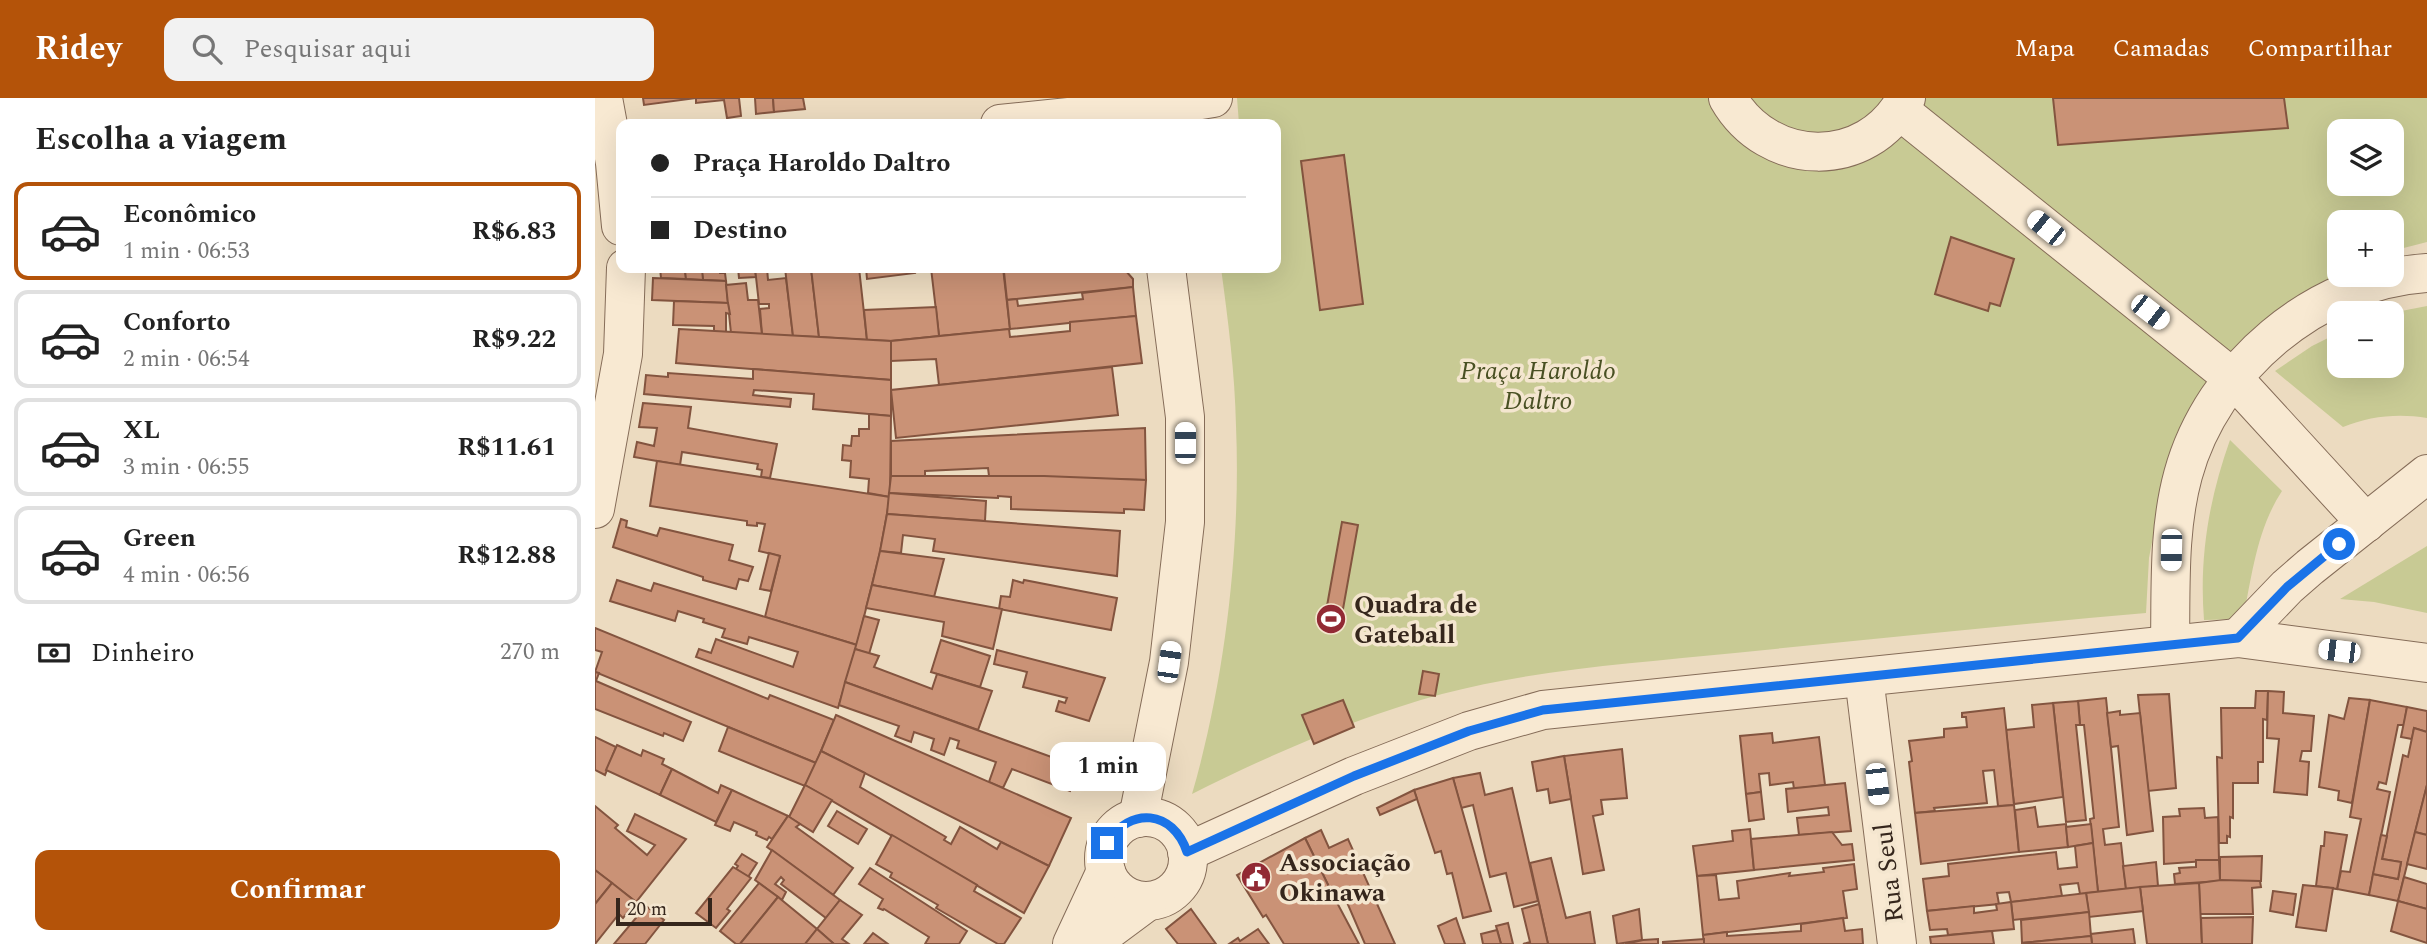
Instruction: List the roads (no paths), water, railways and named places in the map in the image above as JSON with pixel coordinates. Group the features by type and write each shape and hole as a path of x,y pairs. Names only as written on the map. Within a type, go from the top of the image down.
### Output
{"street":[{"path":"603,98 616,198"},
{"path":"1052,119 1147,110 1213,98"},
{"path":"1728,98 1737,113 1759,135 1788,148 1818,153 1849,147 1877,132 1903,104 2234,379 2366,523"},
{"path":"595,509 623,354 626,273"},
{"path":"1138,818 1169,662 1185,522 1185,417 1167,273"},
{"path":"2169,645 2174,518 2183,474 2194,441 2211,407 2261,348 2317,305 2372,283 2427,273"},
{"path":"2238,638 2287,587 2427,474"},
{"path":"1187,852 1354,776 1469,731 1543,710 2238,638 2427,663"},
{"name":"Rua Seul","path":"1864,677 1897,944"},
{"path":"1138,818 1152,818 1175,829 1183,839 1187,852 1188,866 1183,880 1174,891 1161,898 1134,900 1112,884 1106,871 1104,857 1107,843 1114,832 1125,823 1138,818"},
{"path":"1072,944 1106,871"},
{"path":"1090,944 1148,901"}],"place":[{"name":"Quadra de Gateball","path":"1331,619"},
{"name":"Associação Okinawa","path":"1256,877"}],"park label":[{"name":"Praça Haroldo Daltro","path":"1538,385"}]}
